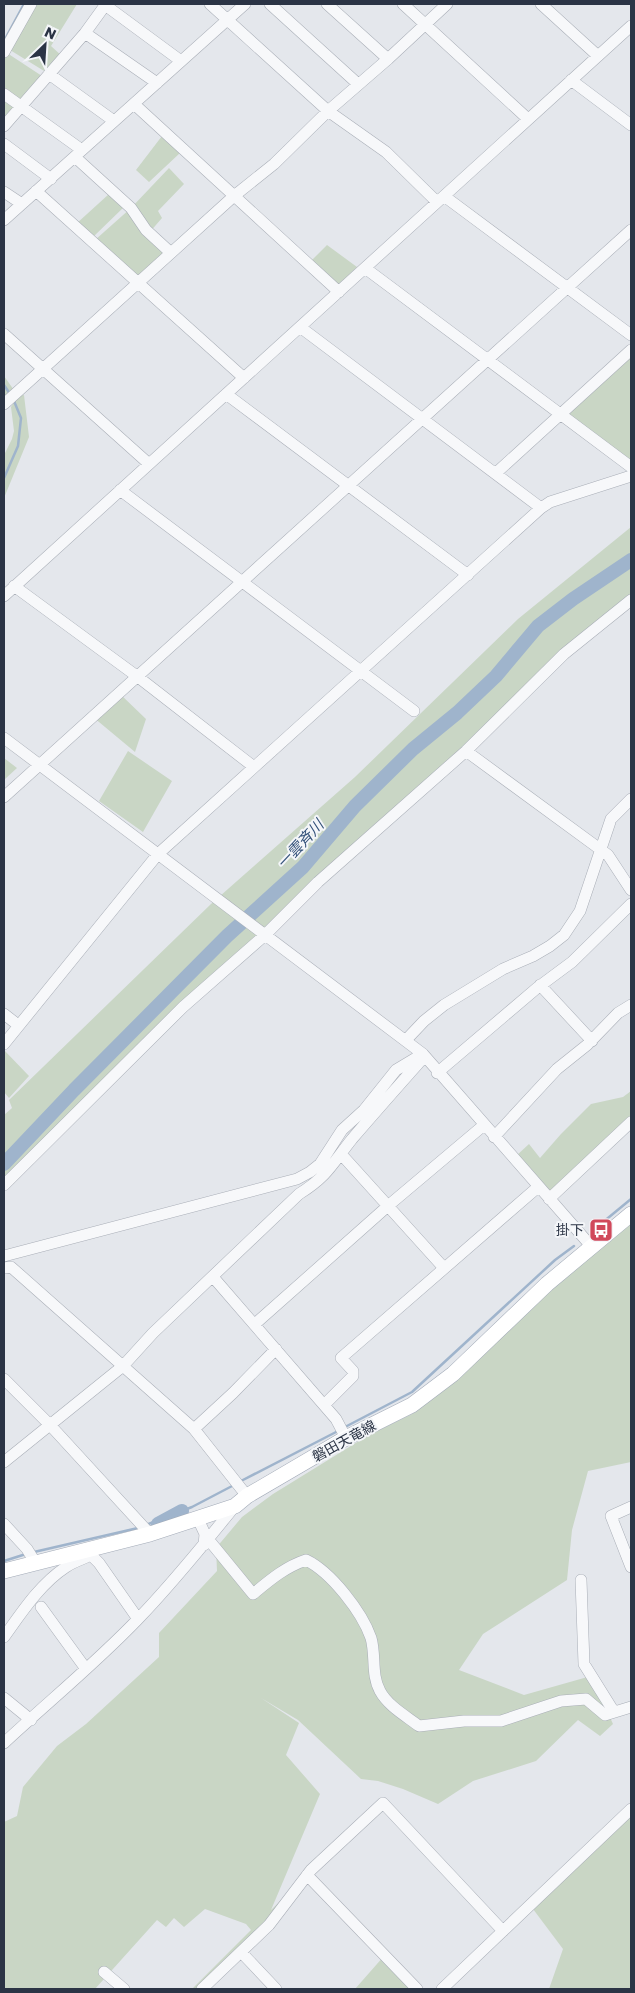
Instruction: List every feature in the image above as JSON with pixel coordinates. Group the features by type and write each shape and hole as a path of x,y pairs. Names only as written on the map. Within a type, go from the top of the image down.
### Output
{"main road":[{"name":"磐田天竜線","path":"4,1571 36,1562 89,1552 235,1506 247,1496 346,1438 412,1405 453,1374 547,1284 590,1246 631,1214"}],"street":[{"path":"4,52 31,4"},
{"path":"4,126 85,33 105,4 181,61"},
{"path":"210,4 328,111 386,152 440,199 568,288 631,335"},
{"path":"4,220 245,4"},
{"path":"270,4 358,84"},
{"path":"327,4 388,59"},
{"path":"403,4 528,119"},
{"path":"4,404 234,196 274,164 328,111 447,4"},
{"path":"540,4 598,56"},
{"path":"254,767 138,677 9,587 120,490 631,26"},
{"path":"85,33 157,83"},
{"path":"49,74 114,121"},
{"path":"571,80 631,125"},
{"path":"4,94 22,106 79,154 131,208 146,230 171,253"},
{"path":"134,104 339,292"},
{"path":"4,144 51,179"},
{"path":"36,191 244,378"},
{"path":"4,192 22,204"},
{"path":"4,797 631,230"},
{"path":"364,268 631,468"},
{"path":"300,327 424,418 541,508"},
{"path":"4,334 148,463"},
{"path":"496,474 631,350"},
{"path":"226,394 468,575"},
{"path":"4,1044 158,854 361,670 541,508 550,502 631,476"},
{"path":"120,490 414,711"},
{"path":"4,1185 183,1006 265,935 318,882 466,751 564,654 631,600"},
{"path":"4,738 406,1040 423,1056 590,1246"},
{"path":"466,751 608,855 631,890"},
{"path":"406,1040 424,1021 444,1005 503,969 542,951 564,935 580,911 612,819 631,799"},
{"path":"437,1073 540,985 572,962 631,904"},
{"path":"540,985 592,1041"},
{"path":"494,1137 557,1069 592,1041 618,1013 631,1005"},
{"path":"4,1014 18,1025"},
{"path":"4,1462 123,1366 153,1333 299,1194 322,1178 423,1056"},
{"path":"4,1256 297,1179 310,1172 327,1155 342,1130 364,1110 396,1070 423,1056"},
{"path":"549,1199 631,1122"},
{"path":"255,1324 389,1205 484,1125"},
{"path":"341,1154 444,1268"},
{"path":"324,1405 354,1376 353,1371 341,1358 538,1187"},
{"path":"7,1267 194,1429 247,1496"},
{"path":"213,1277 336,1419 346,1438"},
{"path":"194,1429 276,1349"},
{"path":"4,1379 50,1425 150,1534"},
{"path":"4,1743 138,1619 235,1506"},
{"path":"631,1506 611,1516 631,1567"},
{"path":"198,1519 205,1534 206,1542 253,1594 293,1564 306,1560 315,1565 340,1590 361,1617 371,1639 375,1674 381,1694 388,1702 419,1726 464,1721 501,1721 561,1700 586,1699 605,1715 631,1707"},
{"path":"4,1524 27,1548 36,1562"},
{"path":"4,1636 46,1583 89,1552 100,1563 138,1619"},
{"path":"581,1580 584,1664 614,1712"},
{"path":"41,1607 86,1669"},
{"path":"4,1698 31,1720"},
{"path":"202,1989 270,1925 307,1875 383,1803 503,1931"},
{"path":"442,1989 631,1809"},
{"path":"307,1875 417,1989"},
{"path":"241,1952 276,1989"},
{"path":"104,1972 124,1989"}],"green space":[{"path":"36,4 77,4 51,46 63,57 49,74 10,50"},
{"path":"7,53 45,78 4,126 4,56"},
{"path":"162,136 180,153 149,182 136,170"},
{"path":"169,168 184,184 158,211 162,218 149,233 171,253 140,281 95,240 131,208"},
{"path":"109,194 124,207 92,238 76,224"},
{"path":"327,245 357,267 337,286 310,262"},
{"path":"631,357 631,463 560,414"},
{"path":"4,376 16,393 4,402"},
{"path":"24,395 29,437 4,498 4,455 14,431 11,407 19,396"},
{"path":"631,527 631,596 248,950 4,1184 4,1115 12,1108 9,1100 211,904 355,777 518,619"},
{"path":"119,693 146,719 135,752 93,717"},
{"path":"128,751 172,781 143,832 99,801"},
{"path":"4,758 17,768 4,780"},
{"path":"4,1050 29,1076 9,1098 4,1092"},
{"path":"631,1091 631,1119 550,1193 516,1156 529,1144 540,1158 591,1104 623,1097"},
{"path":"631,1222 631,1462 588,1471 572,1530 567,1580 483,1634 459,1670 524,1695 591,1676 613,1724 600,1736 578,1720 536,1761 473,1781 438,1804 403,1789 378,1781 361,1779 298,1720 261,1698 299,1723 286,1755 320,1794 271,1910 307,1875 272,1922 202,1989 192,1989 251,1930 246,1924 205,1909 184,1927 174,1918 166,1927 157,1920 95,1989 4,1989 4,1822 17,1816 23,1787 57,1746 86,1724 159,1657 159,1633 217,1571 216,1548 242,1517 273,1494 367,1436 412,1414 467,1368 543,1297"},
{"path":"631,1812 631,1989 549,1989 563,1949 530,1905"},
{"path":"384,1956 416,1989 355,1989"}],"waterway":[{"path":"4,41 24,4"},
{"path":"4,385 10,394"},
{"path":"4,478 18,446 21,418 14,401"},
{"name":"一雲斉川","path":"4,1164 74,1090 227,936 303,867 355,806 413,749 457,713 496,676 538,626 573,599 631,560"},
{"path":"591,1232 631,1199"},
{"path":"345,1427 412,1392 555,1260 574,1246"},
{"path":"241,1481 338,1431"},
{"path":"146,1525 192,1507 234,1485"},
{"path":"158,1524 182,1511"},
{"path":"34,1552 138,1528"},
{"path":"4,1561 26,1554"}],"place":[{"name":"掛下","path":"601,1230"}]}
